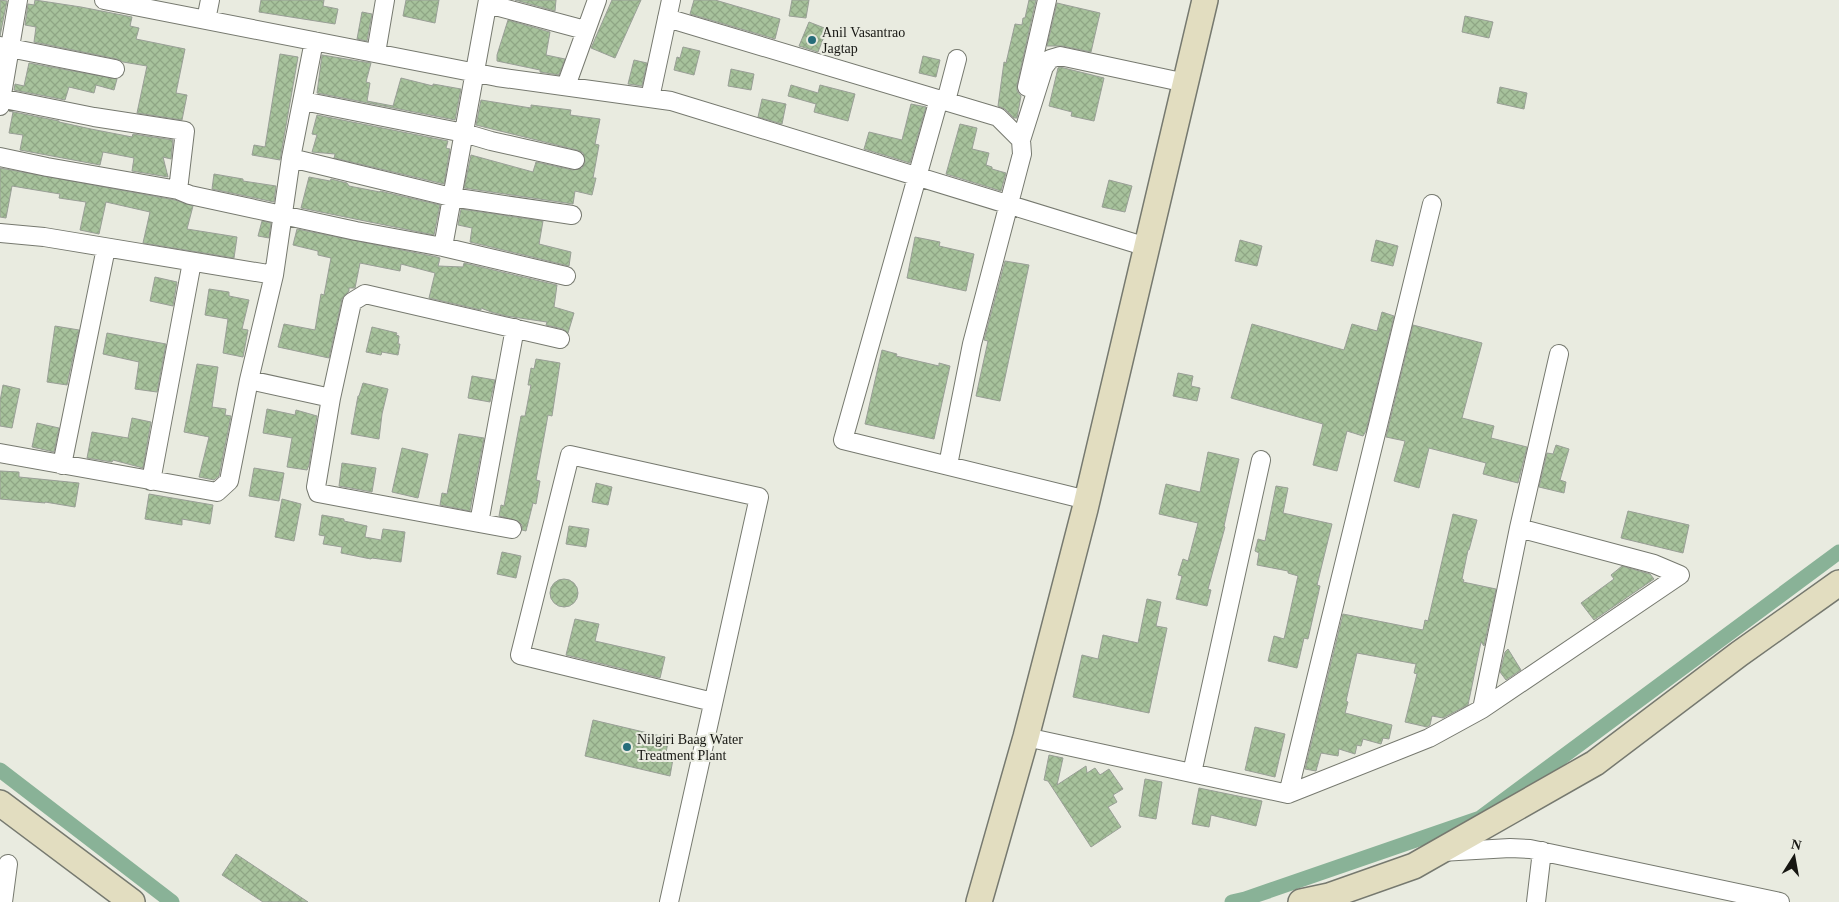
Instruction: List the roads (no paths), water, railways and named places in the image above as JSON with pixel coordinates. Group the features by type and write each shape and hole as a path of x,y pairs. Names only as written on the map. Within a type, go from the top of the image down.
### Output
{"street":[{"path":"18,0 5,47 0,101 185,132 178,190"},
{"path":"104,0 142,4 206,20 476,73 671,101 1147,247"},
{"path":"206,20 210,0"},
{"path":"376,53 385,0"},
{"path":"566,86 597,0"},
{"path":"650,98 671,0"},
{"path":"948,466 972,344 1022,154 1018,137 1047,0"},
{"path":"980,902 1026,737 1087,500 1205,0"},
{"path":"443,247 488,2 586,30"},
{"path":"668,18 998,117 1018,137"},
{"path":"0,453 217,492 229,481 249,380 274,275 291,158 314,41"},
{"path":"5,47 115,69"},
{"path":"1018,137 1044,67 1050,59 1060,56 1186,83"},
{"path":"957,59 917,176 843,440 1087,500"},
{"path":"302,101 464,133 491,142 576,160"},
{"path":"0,157 178,190 190,195 443,247 566,276"},
{"path":"291,158 451,197 572,215"},
{"path":"1288,794 1432,204"},
{"path":"0,233 44,237 274,275"},
{"path":"62,465 106,248"},
{"path":"151,481 192,262"},
{"path":"512,529 318,493 316,487 330,398 352,302 365,294 560,339"},
{"path":"479,523 515,328"},
{"path":"1482,709 1519,528 1560,354"},
{"path":"249,380 330,398"},
{"path":"669,902 760,498 570,455 520,655 713,702"},
{"path":"1192,773 1261,460"},
{"path":"1026,737 1288,794 1429,738 1482,709 1680,575 1654,564 1519,528"},
{"path":"1302,902 1329,896 1414,866 1595,763 1740,654 1839,583"},
{"path":"0,803 132,902"},
{"path":"1438,852 1510,848 1542,851 1780,902"},
{"path":"1536,902 1542,851"},
{"path":"2,902 8,864"}],"waterway":[{"path":"1232,902 1480,818 1839,552"},
{"path":"0,770 172,902"}],"place":[{"name":"Anil Vasantrao Jagtap","path":"812,40"},
{"name":"Nilgiri Baag Water Treatment Plant","path":"627,747"}]}
